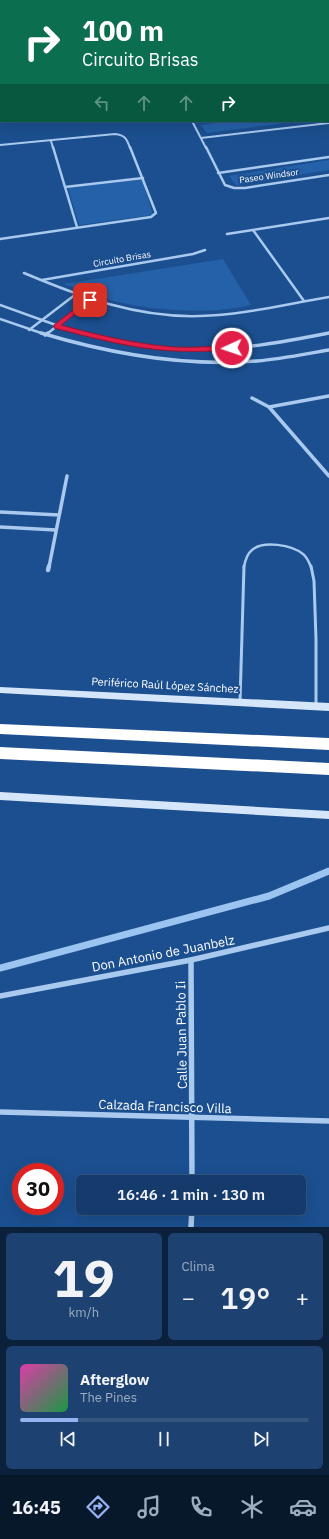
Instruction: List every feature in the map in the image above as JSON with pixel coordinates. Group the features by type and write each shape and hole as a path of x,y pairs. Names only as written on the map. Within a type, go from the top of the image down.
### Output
{"highway":[{"path":"0,729 329,744"},
{"path":"0,753 329,769"}],"main road":[{"name":"Periférico Raúl López Sánchez","path":"0,690 329,707"},
{"path":"0,796 329,815"}],"street":[{"name":"Paseo Windsor","path":"192,122 225,185 234,188 244,188 329,175"},
{"path":"201,138 329,123"},
{"path":"0,145 122,135 126,138 156,213 155,215 0,239"},
{"path":"51,141 77,227"},
{"name":"Paseo Windsor","path":"218,173 329,157"},
{"path":"65,187 143,178"},
{"path":"227,234 329,218"},
{"path":"253,230 304,301"},
{"name":"Circuito Brisas","path":"42,280 193,254 205,250"},
{"path":"24,273 90,300 126,309 160,314 199,316 239,312 329,297"},
{"path":"29,330 76,294"},
{"path":"46,335 90,300"},
{"path":"0,305 56,326 122,342 175,349 220,350 256,346 329,333"},
{"path":"0,319 46,335 148,358 207,363 244,362 279,359 329,350"},
{"path":"268,407 329,396"},
{"path":"252,398 268,407 329,476"},
{"path":"48,570 67,476"},
{"path":"0,512 59,515"},
{"path":"0,527 56,530"},
{"name":"Don Antonio de Juanbelz","path":"0,996 192,960 329,928"},
{"name":"Calle Juan Pablo Ii","path":"192,960 192,1175"},
{"name":"Calzada Francisco Villa","path":"0,1112 329,1121"},
{"path":"191,1227 192,1215"}],"lane":[{"path":"240,703 244,566 247,555 253,548 260,545 271,545 296,550 304,554 310,563 313,576 318,650 316,706"}],"shaded area":[{"path":"226,122 292,122 207,133 201,125"},
{"path":"329,160 329,170 236,185 229,176"},
{"path":"142,179 153,215 79,225 68,188"},
{"path":"223,259 251,305 199,311 143,307 110,300 64,284"}],"waterway":[{"path":"0,968 269,896 329,871"}],"route":[{"path":"90,300 56,326 93,336 149,346 175,349 220,350 232,348"}]}
